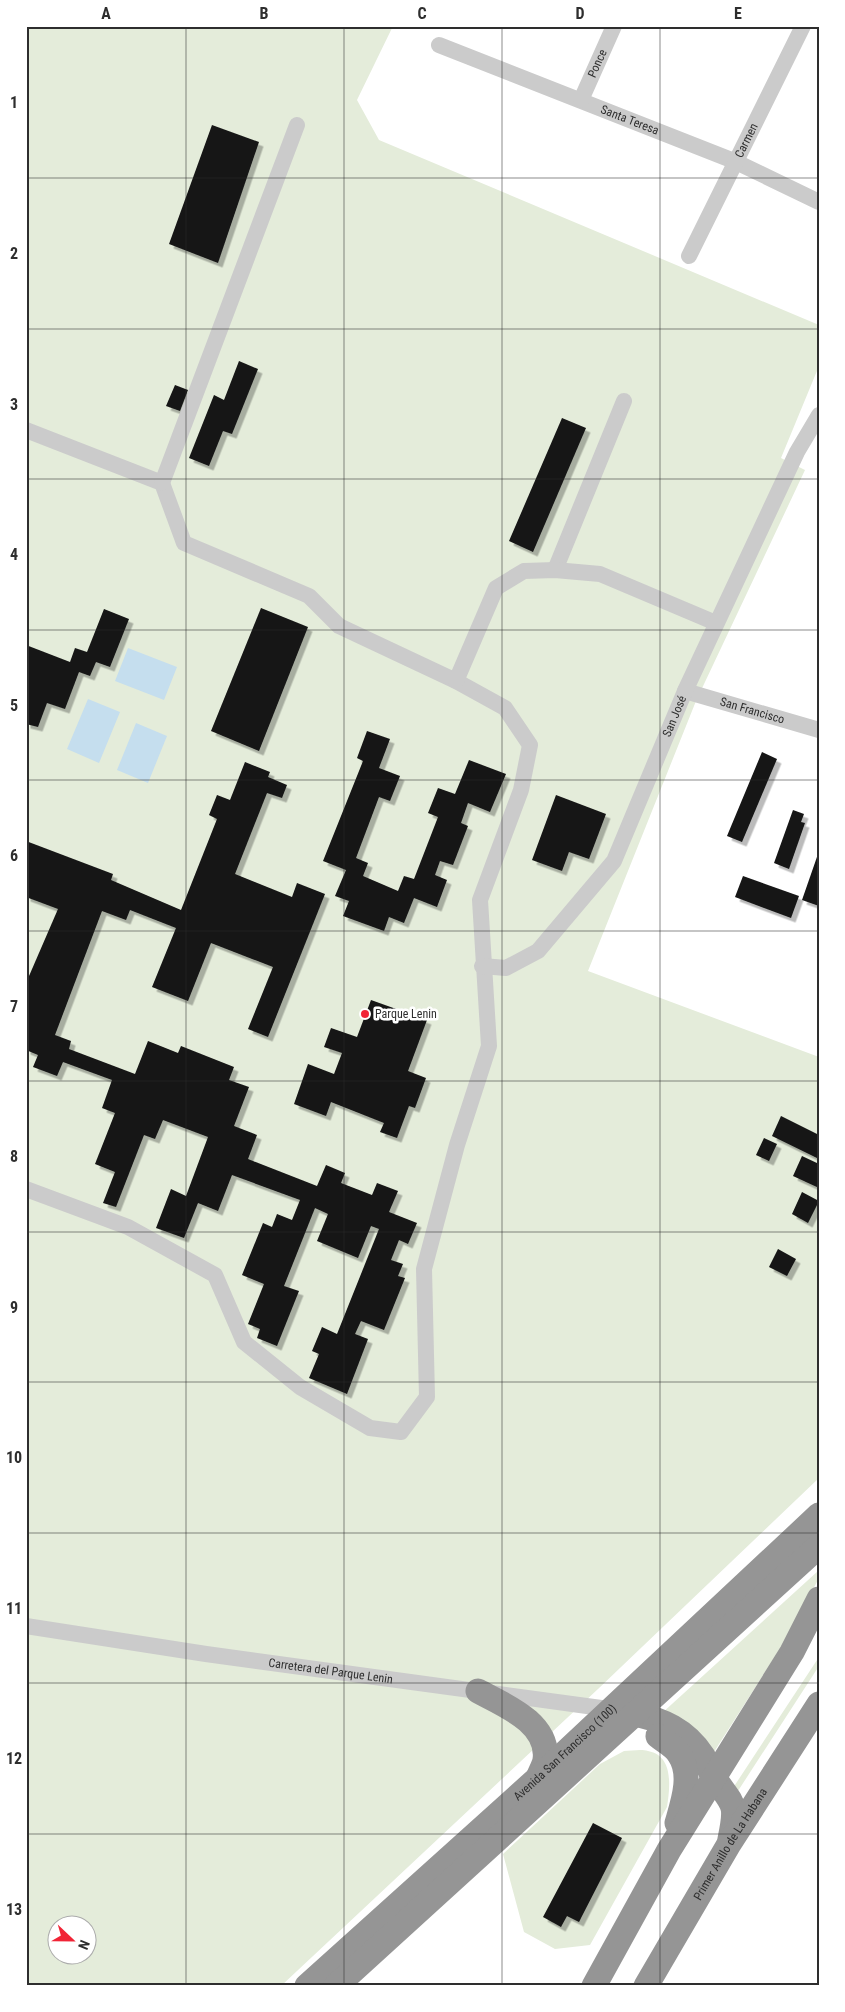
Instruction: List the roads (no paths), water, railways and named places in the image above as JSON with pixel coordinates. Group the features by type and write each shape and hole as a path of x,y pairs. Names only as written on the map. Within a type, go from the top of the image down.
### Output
{"highway":[{"name":"Avenida San Francisco (100)","path":"623,1712 819,1515"},
{"name":"Avenida San Francisco (100)","path":"336,1986 548,1781 623,1712 819,1546"},
{"path":"594,1986 669,1850 792,1652 819,1599"},
{"path":"478,1692 518,1713 536,1730 540,1736 548,1781 610,1743 638,1734 661,1739"},
{"name":"Primer Anillo de La Habana","path":"646,1986 729,1844 819,1704"},
{"path":"623,1712 679,1753 686,1774 682,1804 669,1850"},
{"path":"623,1712 658,1719 678,1729 702,1755 714,1777 732,1801 734,1818 729,1844"},
{"name":"Avenida San Francisco (100)","path":"307,1986 548,1781"}],"street":[{"name":"Ponce","path":"581,100 614,26"},
{"name":"Carmen","path":"689,256 803,26"},
{"name":"Santa Teresa","path":"439,45 734,162 819,202"},
{"path":"26,1189 128,1227 215,1275 244,1342 300,1387 370,1428 400,1432 427,1396 424,1269 457,1145 489,1046 482,966 480,900 521,790 530,745 505,708 456,681 339,626 308,596 184,543 162,483 297,125"},
{"path":"555,570 624,401"},
{"name":"San José","path":"482,966 506,968 538,951 614,861 685,691 716,623 796,452 819,415"},
{"path":"26,430 162,483"},
{"path":"456,681 496,588 524,571 555,570 600,574 716,623"},
{"name":"San Francisco","path":"685,691 819,730"},
{"name":"Carretera del Parque Lenin","path":"26,1626 206,1654 623,1712"}],"water":[{"path":"128,648 177,667 164,700 115,681"},
{"path":"88,699 120,712 99,763 67,749"},
{"path":"136,723 167,736 148,783 117,770"}],"place":[{"name":"Parque Lenin","path":"365,1014"}]}
